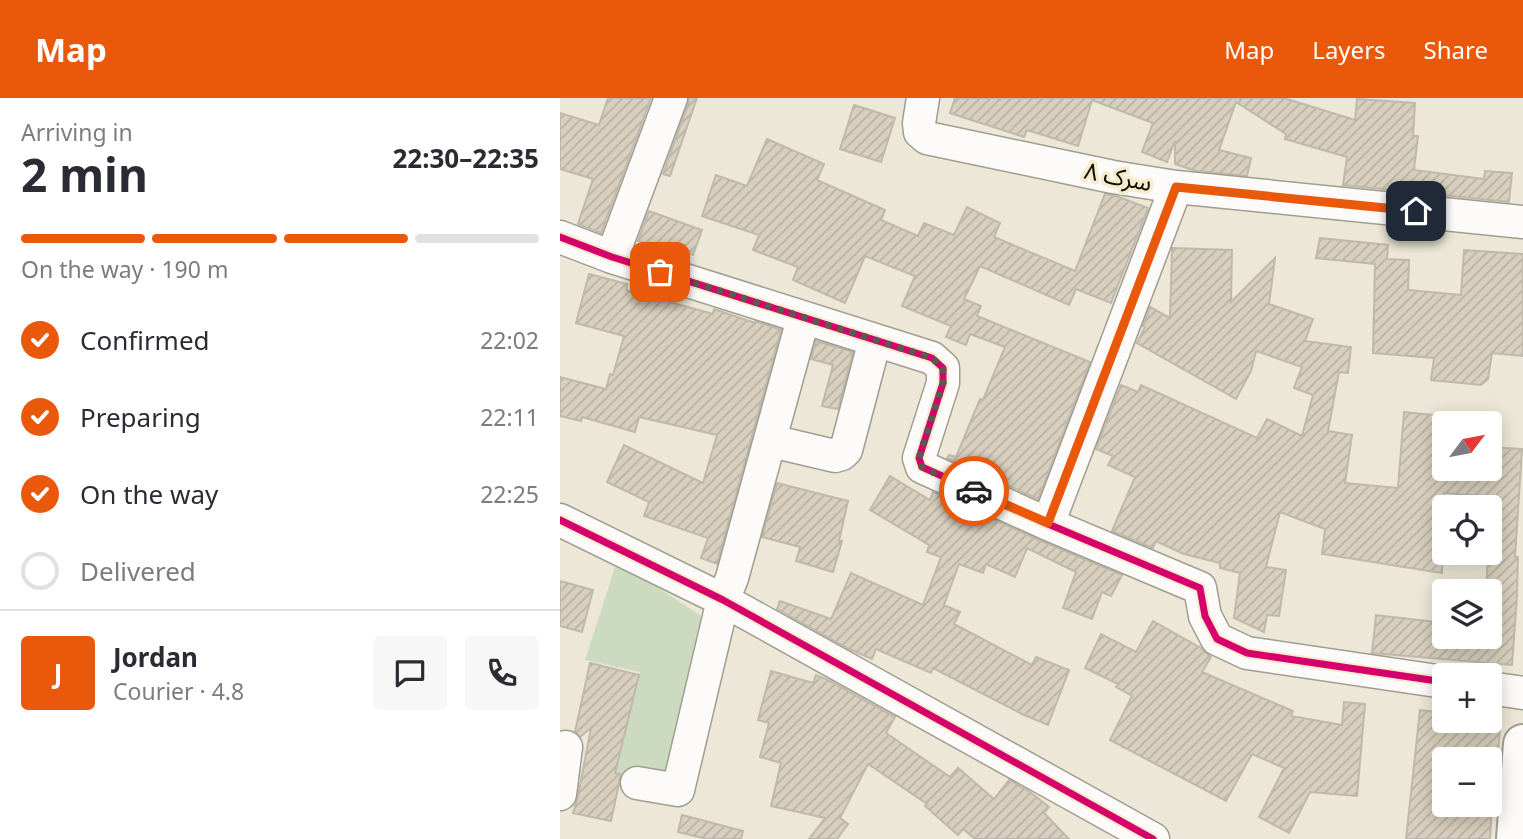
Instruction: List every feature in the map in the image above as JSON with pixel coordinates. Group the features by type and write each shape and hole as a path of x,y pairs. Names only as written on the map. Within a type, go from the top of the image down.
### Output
{"main road":[{"path":"1516,839 1523,744"}],"street":[{"path":"612,257 671,98"},
{"name":"سرک ۸","path":"923,98 919,123 920,132 927,138 1113,177 1176,187 1523,222"},
{"path":"1048,523 1176,187"},
{"path":"560,237 612,257 932,358 943,368 943,383 919,458 922,467 1200,588 1205,616 1217,639 1247,653 1432,680"},
{"path":"637,783 678,790 723,600 732,578 803,318"},
{"path":"771,440 835,456 842,454 846,450 875,340"},
{"path":"560,520 723,600 1130,834"},
{"path":"1502,690 1523,693"},
{"path":"560,794 566,747"}],"green space":[{"path":"617,561 709,621 672,783 615,774 640,672 585,660"}],"building":[{"path":"608,98 651,98 601,233 578,224 593,179 560,169 560,113 599,125"},
{"path":"689,98 697,98 670,176 663,174 688,104"},
{"path":"955,98 1284,98 1355,120 1357,99 1415,103 1413,136 1418,136 1414,170 1484,179 1485,171 1512,173 1509,202 1343,185 1347,157 1285,139 1286,134 1236,102 1219,150 1251,158 1247,176 1196,171 1175,164 1175,141 1167,162 1142,152 1153,123 1092,100 1078,146 1027,130 1024,137 950,113"},
{"path":"854,105 895,118 881,162 840,149"},
{"path":"767,139 824,164 817,180 885,210 881,220 918,236 924,223 954,235 967,207 1000,223 994,237 1075,271 1105,194 1148,208 1111,303 1076,289 1069,305 980,266 964,299 981,306 977,316 1090,362 1038,499 947,458 949,455 956,457 1005,347 970,334 966,345 946,337 951,326 902,306 915,276 865,256 845,303 793,280 798,267 753,250 759,235 702,216 716,175 747,186"},
{"path":"649,211 702,230 693,255 661,244 660,249 638,241"},
{"path":"1320,238 1388,245 1387,259 1409,260 1408,290 1461,295 1464,250 1523,254 1523,356 1492,353 1488,379 1481,385 1431,380 1434,358 1373,353 1375,264 1316,258"},
{"path":"1172,248 1232,250 1231,302 1275,258 1269,304 1313,319 1305,341 1351,347 1348,373 1339,372 1328,431 1352,435 1345,483 1398,488 1404,412 1432,415 1432,481 1502,481 1502,448 1522,449 1512,665 1372,653 1376,615 1432,622 1432,649 1502,649 1502,579 1487,579 1488,565 1502,565 1502,495 1432,495 1432,565 1442,565 1442,573 1322,554 1325,529 1280,512 1266,567 1286,570 1279,616 1267,615 1264,632 1234,618 1240,573 1220,568 1220,563 1184,554 1156,541 1153,548 1112,531 1135,477 1108,465 1113,456 1096,449 1121,385 1138,392 1141,385 1257,438 1267,419 1302,436 1313,395 1294,388 1302,367 1256,351 1251,371 1236,399 1137,343 1150,307 1170,318"},
{"path":"589,274 627,284 626,290 713,314 714,309 781,330 717,564 701,558 708,538 644,516 649,502 607,482 624,445 703,483 717,435 639,417 635,432 582,417 581,421 560,416 560,377 606,389 610,374 613,375 624,336 576,323"},
{"path":"816,341 853,352 838,409 822,406 833,365 811,359"},
{"path":"890,476 930,500 933,492 1122,575 1111,596 1102,592 1092,619 1063,608 1076,572 1027,548 1015,577 986,564 983,573 959,564 944,605 960,612 954,624 1032,665 1036,657 1069,670 1048,725 933,668 931,673 876,649 872,659 777,609 780,601 831,619 851,573 923,605 941,557 927,552 929,545 870,510"},
{"path":"777,483 848,501 839,541 842,541 833,572 796,561 800,547 762,537"},
{"path":"560,581 593,590 582,632 560,626"},
{"path":"1153,621 1201,648 1211,657 1202,672 1293,711 1291,716 1342,725 1344,702 1365,704 1357,796 1310,792 1289,833 1259,817 1284,768 1252,754 1226,801 1110,740 1132,696 1116,687 1118,684 1085,668 1101,634 1136,652"},
{"path":"590,663 639,675 615,773 621,774 611,821 573,813 591,728 580,737 575,732"},
{"path":"771,671 813,683 816,675 895,717 886,733 950,777 958,768 994,799 1009,780 1049,807 1044,813 1069,839 975,839 963,829 958,835 925,806 927,804 868,764 840,818 848,824 837,839 809,839 825,818 771,806 781,763 760,757 769,723 758,720"},
{"path":"1420,710 1432,712 1432,733 1500,733 1498,747 1432,747 1432,817 1491,817 1490,839 1406,839"},
{"path":"682,815 743,831 741,839 707,839 678,832"}],"cycle path":[{"path":"560,237 612,257 932,358 943,368 943,383 919,458 922,467 1200,588 1205,616 1217,639 1247,653 1432,680"},
{"path":"560,520 723,600 1153,839"}],"way so far":[{"path":"660,272 932,358 943,368 943,383 919,458 922,467 974,491"}],"route":[{"path":"974,491 1048,523 1176,187 1416,211"}]}
